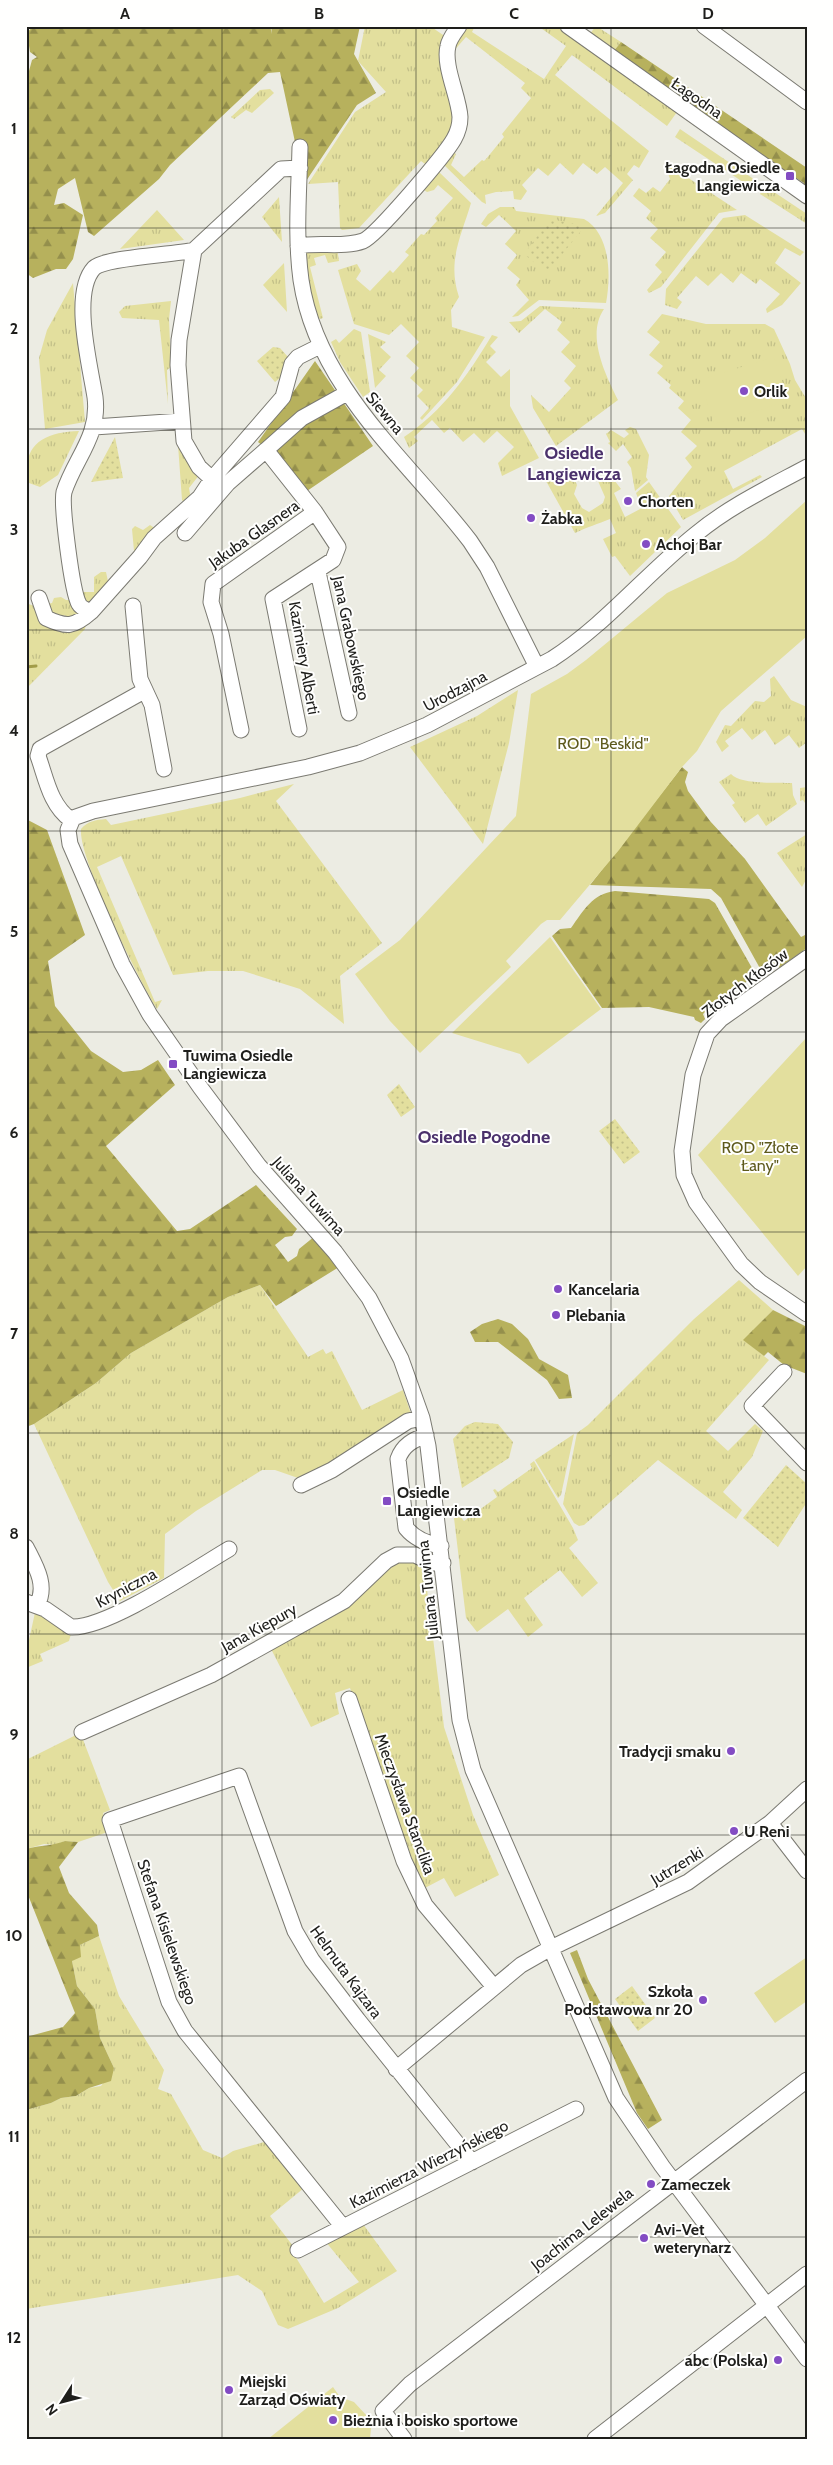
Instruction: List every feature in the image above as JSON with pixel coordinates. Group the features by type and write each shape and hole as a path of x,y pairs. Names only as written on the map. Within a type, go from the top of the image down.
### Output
{"street":[{"path":"298,246 322,243 353,243 368,239 425,176 453,140 460,127 460,116 447,54 450,40 459,26"},
{"name":"Łagodna","path":"568,26 807,196"},
{"path":"704,26 807,102"},
{"name":"Siewna","path":"300,147 298,246 301,281 309,316 320,346 347,393 470,541 487,567 537,667"},
{"path":"91,612 80,606 72,589 64,494 94,427 95,400 83,330 85,281 96,267 134,257 194,250 281,169 300,168"},
{"path":"194,250 179,340 182,421 184,441 190,455 212,479"},
{"path":"39,598 46,618 61,625 78,623 91,612 140,557 154,538 200,496 212,479 283,397 292,364 298,356 320,346"},
{"path":"184,533 228,483 302,418 347,393"},
{"path":"94,427 182,421"},
{"name":"Jakuba Glasnera","path":"241,730 221,634 211,602 214,584 314,512 266,450"},
{"name":"Urodzajna","path":"69,825 93,811 308,767 360,753 427,725 571,647 594,630 676,551 712,521 807,467"},
{"name":"Kazimiery Alberti","path":"299,729 273,599 318,572 333,560 338,546 314,512"},
{"name":"Jana Grabowskiego","path":"318,572 349,712"},
{"path":"133,606 140,679 152,705 164,769"},
{"path":"69,825 55,803 38,756 40,750 144,691"},
{"name":"Juliana Tuwima","path":"69,825 70,844 122,964 150,1015 200,1087 259,1166 335,1252 364,1290 393,1340 422,1418 426,1434 441,1546 460,1720 472,1770 616,2098 673,2182 807,2359"},
{"name":"Złotych Kłosów","path":"807,958 721,1018 707,1034 693,1075 682,1151 684,1175 696,1202 741,1264 760,1282 807,1314"},
{"path":"784,1372 752,1406 807,1464"},
{"path":"301,1486 332,1470 408,1421 422,1418"},
{"path":"426,1434 401,1449 398,1458 406,1528 412,1536 432,1545 441,1546"},
{"name":"Kryniczna","path":"26,1547 41,1584 42,1592 32,1603 70,1627 91,1625 152,1595 229,1549"},
{"name":"Jana Kiepury","path":"82,1732 211,1675 336,1606 355,1592 386,1562 397,1556 415,1555 432,1563 443,1563"},
{"name":"Mieczysława Stanclika","path":"349,1699 404,1861 425,1905 494,1987"},
{"name":"Helmuta Kajzara","path":"239,1776 295,1931 312,1960 396,2069 472,2162"},
{"name":"Stefana Kisielewskiego","path":"239,1776 110,1820 169,2002 185,2031 342,2227"},
{"name":"Jutrzenki","path":"549,1949 688,1882 770,1823 807,1789"},
{"path":"770,1823 807,1871"},
{"path":"396,2069 520,1966 549,1949"},
{"name":"Joachima Lelewela","path":"404,2439 382,2411 410,2384 807,2080"},
{"name":"Kazimierza Wierzyńskiego","path":"298,2250 576,2109"},
{"path":"595,2439 807,2274"}],"green space":[{"path":"33,26 270,26 272,34 271,26 360,26 354,54 376,93 357,105 304,184 280,72 268,73 170,165 159,179 94,236 88,232 75,178 58,189 54,205 64,203 83,215 73,259 66,269 56,269 33,278 26,273 26,82 32,60 37,57 30,52 27,33"},
{"path":"365,26 430,26 446,37 455,107 450,137 428,166 421,161 359,228 342,230 340,228 338,182 308,184 355,112 386,92 358,61"},
{"path":"465,26 475,26 472,32 544,79 566,46 538,26 556,26 677,112 667,126 572,55 555,75 649,151 639,168 634,165 627,174 633,180 605,213 596,216 623,183 605,167 597,174 583,163 573,175 560,163 548,176 538,168 522,185 527,191 521,200 514,199 513,191 496,192 485,195 486,204 442,163 451,150 456,154 451,165 464,177 482,160 486,159 504,137 502,134 531,98 521,88 525,83 466,37 452,53"},
{"path":"596,26 621,42 613,52 589,35"},
{"path":"621,42 807,168 807,187 803,185 804,183 785,171 783,172 613,52"},
{"path":"270,89 274,93 252,113 246,110 234,119 231,117 260,90"},
{"path":"680,129 758,182 752,188 675,137"},
{"path":"664,162 737,210 719,213 661,287 649,293 647,290 662,272 655,265 666,252 650,238 658,229 646,218 651,211 633,196 639,188 646,193 653,187 660,192 670,179"},
{"path":"439,172 471,203 455,260 454,272 459,297 451,310 452,327 485,337 457,382 422,420 420,418 429,408 417,396 423,390 410,378 419,368 406,356 419,342 401,324 389,335 354,324 338,270 357,264 361,271 356,279 370,291 390,270 393,273 409,255 405,252 421,234 424,235 437,221 435,218 453,198 438,185 434,190 427,192 421,188 432,173"},
{"path":"765,186 807,214 807,224 760,194"},
{"path":"279,197 282,242 262,217"},
{"path":"500,207 514,207 516,211 584,219 593,226 600,235 607,257 608,293 606,303 539,300 518,316 512,317 529,300 516,285 520,279 507,268 517,255 505,244 516,231 499,215 486,227 481,224 488,214"},
{"path":"157,210 184,240 120,249"},
{"path":"745,215 804,252 800,256 785,248 775,263 801,283 782,305 767,313 766,309 780,294 760,279 756,284 741,273 733,283 721,273 708,286 696,276 677,298 682,302 677,309 665,305 666,289 723,218"},
{"path":"550,219 585,226 547,273 524,254"},
{"path":"337,248 339,261 328,263 325,255 314,258 316,265 310,267 323,318 320,319 314,313 305,258 306,252"},
{"path":"284,263 287,312 263,285"},
{"path":"73,283 85,422 45,429 39,358 47,330"},
{"path":"171,301 169,319 171,367 167,370 168,404 159,320 122,318 119,312 125,306"},
{"path":"540,306 604,309 599,319 597,342 603,367 618,400 556,446 533,408 531,395 549,412 571,388 564,381 576,366 561,352 570,342 557,330 562,322 545,309 519,333 509,322 521,321"},
{"path":"662,314 706,324 765,324 774,329 795,380 807,400 807,437 802,429 724,471 733,489 760,475 762,477 683,520 669,496 692,467 685,458 697,446 681,432 691,420 678,408 684,401 669,388 671,385 657,373 663,366 649,355 660,342 647,332"},
{"path":"354,329 361,332 370,392 363,397 340,362 331,342 336,339 339,343"},
{"path":"368,334 386,342 380,347 391,357 379,370 386,376 375,388"},
{"path":"492,335 498,337 490,346 496,352 486,362 501,377 510,369 510,406 539,458 502,476 498,463 514,447 497,431 484,443 474,433 463,442 450,428 444,433 432,420 414,437 418,441 409,448 404,437 443,404 474,364"},
{"path":"273,347 280,348 288,357 284,375 275,382 257,361"},
{"name":"Orlik","path":"774,357 788,401 714,424 700,380"},
{"path":"315,361 373,446 307,491 282,461 258,442"},
{"path":"630,427 636,429 649,455 646,477 648,480 635,491 631,468 627,462 632,457 623,444 616,451 608,443 610,442 606,434 611,430 624,438 629,434 625,430"},
{"path":"79,431 58,475 40,487 29,483 28,459 38,443 56,434"},
{"path":"115,437 123,478 91,482"},
{"path":"178,445 200,474 189,488 191,500 186,505 182,500"},
{"path":"608,472 621,489 614,493 625,517 642,508 636,493 649,482 681,527 630,576 615,556 612,557 603,539 616,533 610,519 575,533 546,481 561,473 566,480 573,476 577,485 574,494 582,508 589,512 603,503 605,497 598,481"},
{"name":"ROD \"Beskid\"","path":"807,500 807,636 721,711 697,751 682,767 619,850 560,920 547,920 541,924 506,961 511,967 420,1053 390,1021 355,974 400,940 516,816 531,694 567,674 586,660 667,593 735,560 765,538"},
{"path":"150,525 156,529 137,554 134,551 132,529 135,526 143,530"},
{"path":"101,572 106,572 109,586 93,603 85,602 82,592 94,592 94,577"},
{"path":"61,597 66,600 73,600 78,612 77,616 68,618 64,615 59,618 51,612 46,604 52,603 54,598"},
{"path":"26,603 37,607 38,610 86,623 85,629 26,689"},
{"path":"774,676 791,700 807,707 807,742 799,748 789,735 775,745 765,730 752,740 742,728 725,741 729,746 722,752 716,742 725,725 731,726 755,701 764,702 771,696 770,679"},
{"path":"518,690 509,743 483,844 410,747 477,716"},
{"path":"682,767 688,772 685,782 688,791 710,821 745,859 801,937 807,934 807,948 779,968 776,963 762,972 721,898 711,889 590,885"},
{"path":"731,774 742,780 792,783 793,795 797,804 766,826 758,814 745,823 732,805 735,803 719,782"},
{"path":"294,784 276,801 382,943 340,976 344,1024 300,989 243,971 208,971 173,975 121,856 97,867 155,1002 162,1000 157,1009 124,947 99,891 89,865 81,829 86,824 95,820 106,819 111,825 240,798"},
{"path":"807,787 807,806 803,800 800,801 800,788"},
{"path":"26,819 47,830 85,935 48,961 55,1006 91,1051 123,1072 141,1070 158,1060 175,1085 106,1146 177,1231 190,1229 256,1185 297,1229 292,1236 285,1237 275,1245 288,1262 297,1256 299,1249 315,1236 339,1267 276,1306 260,1285 228,1297 131,1353 96,1383 34,1424 26,1427"},
{"path":"807,834 807,878 802,887 777,853"},
{"path":"615,891 709,899 715,903 756,975 708,1009 703,1014 705,1019 701,1023 695,1020 694,1017 649,1007 602,1008 552,936 560,929 571,928 594,899"},
{"path":"550,937 601,1009 528,1064 520,1054 452,1033"},
{"name":"ROD \"Złote Łany\"","path":"807,1037 807,1266 798,1276 698,1155"},
{"path":"399,1084 415,1107 401,1117 387,1095"},
{"path":"615,1119 640,1152 624,1164 599,1131"},
{"path":"739,1280 773,1310 744,1340 769,1360 706,1431 728,1451 755,1424 763,1431 752,1457 723,1492 742,1510 736,1519 658,1460 584,1525 579,1526 574,1523 563,1504 577,1433 588,1425 694,1319"},
{"path":"260,1285 308,1357 323,1349 326,1354 332,1351 362,1410 403,1390 411,1414 337,1461 298,1478 275,1470 262,1470 196,1511 165,1534 164,1578 120,1601 108,1582 34,1424 96,1383 131,1353 228,1297"},
{"path":"773,1310 807,1327 807,1374 784,1365 768,1352 764,1356 743,1340"},
{"path":"498,1319 512,1324 528,1339 539,1359 568,1375 572,1398 559,1399 547,1380 498,1342 475,1342 470,1332 482,1324"},
{"path":"475,1422 498,1424 513,1442 509,1458 462,1488 453,1439 465,1426"},
{"path":"574,1434 561,1495 558,1498 535,1460"},
{"path":"534,1461 578,1540 569,1548 598,1583 582,1597 560,1570 524,1598 543,1625 528,1637 508,1609 477,1632 466,1618 454,1518 459,1515 464,1521 497,1497 493,1490 495,1489 498,1492 532,1468 530,1464"},
{"path":"786,1465 807,1484 807,1502 778,1547 743,1518"},
{"path":"413,1561 424,1565 444,1727 473,1815 499,1875 455,1897 444,1878 423,1889 350,1688 335,1693 339,1714 311,1727 270,1647 390,1566 399,1562"},
{"path":"36,1608 71,1634 69,1641 40,1654 43,1661 26,1668 26,1640 29,1640"},
{"path":"76,1735 78,1739 82,1737 110,1810 103,1813 108,1832 78,1842 65,1841 55,1845 44,1844 26,1849 26,1760"},
{"path":"65,1841 78,1842 59,1867 69,1893 97,1925 99,1936 80,1945 81,1957 72,1961 77,1986 95,2009 100,2038 114,2068 111,2081 89,2088 76,2096 61,2098 26,2110 26,2037 63,2027 75,2013 26,1890 26,1849"},
{"path":"99,1936 119,1996 164,2070 158,2089 171,2094 203,2150 222,2158 233,2151 264,2142 304,2188 270,2216 293,2246 295,2256 324,2303 359,2282 325,2241 363,2224 397,2271 338,2308 288,2329 278,2325 262,2291 238,2275 26,2309 26,2110 61,2098 76,2096 89,2088 101,2086 114,2068 100,2038 95,2009 77,1986 72,1961 80,1945"},
{"path":"577,1950 588,1979 662,2120 648,2129 637,2113 570,1953"},
{"path":"807,1957 807,2001 775,2023 754,1993"},
{"path":"632,1986 655,2018 638,2031 615,1999"},
{"name":"Bieżnia i boisko sportowe","path":"333,2387 340,2397 354,2402 367,2416 371,2428 370,2439 268,2439"}],"waterway":[{"path":"26,667 36,666"}],"place":[{"name":"Łagodna Osiedle Langiewicza","path":"790,176"},
{"name":"Orlik","path":"744,391"},
{"name":"Chorten","path":"628,501"},
{"name":"Żabka","path":"531,518"},
{"name":"Achoj Bar","path":"646,544"},
{"name":"Tuwima Osiedle Langiewicza","path":"173,1064"},
{"name":"Kancelaria","path":"558,1289"},
{"name":"Plebania","path":"556,1315"},
{"name":"Osiedle Langiewicza","path":"387,1501"},
{"name":"Tradycji smaku","path":"731,1751"},
{"name":"U Reni","path":"734,1831"},
{"name":"Szkoła Podstawowa nr 20","path":"703,2000"},
{"name":"Zameczek","path":"651,2184"},
{"name":"Avi-Vet weterynarz","path":"644,2238"},
{"name":"abc (Polska)","path":"778,2360"},
{"name":"Miejski Zarząd Oświaty","path":"229,2390"},
{"name":"Bieżnia i boisko sportowe","path":"333,2420"}],"district":[{"name":"Osiedle Langiewicza","path":"574,463"},
{"name":"Osiedle Pogodne","path":"484,1137"}]}
